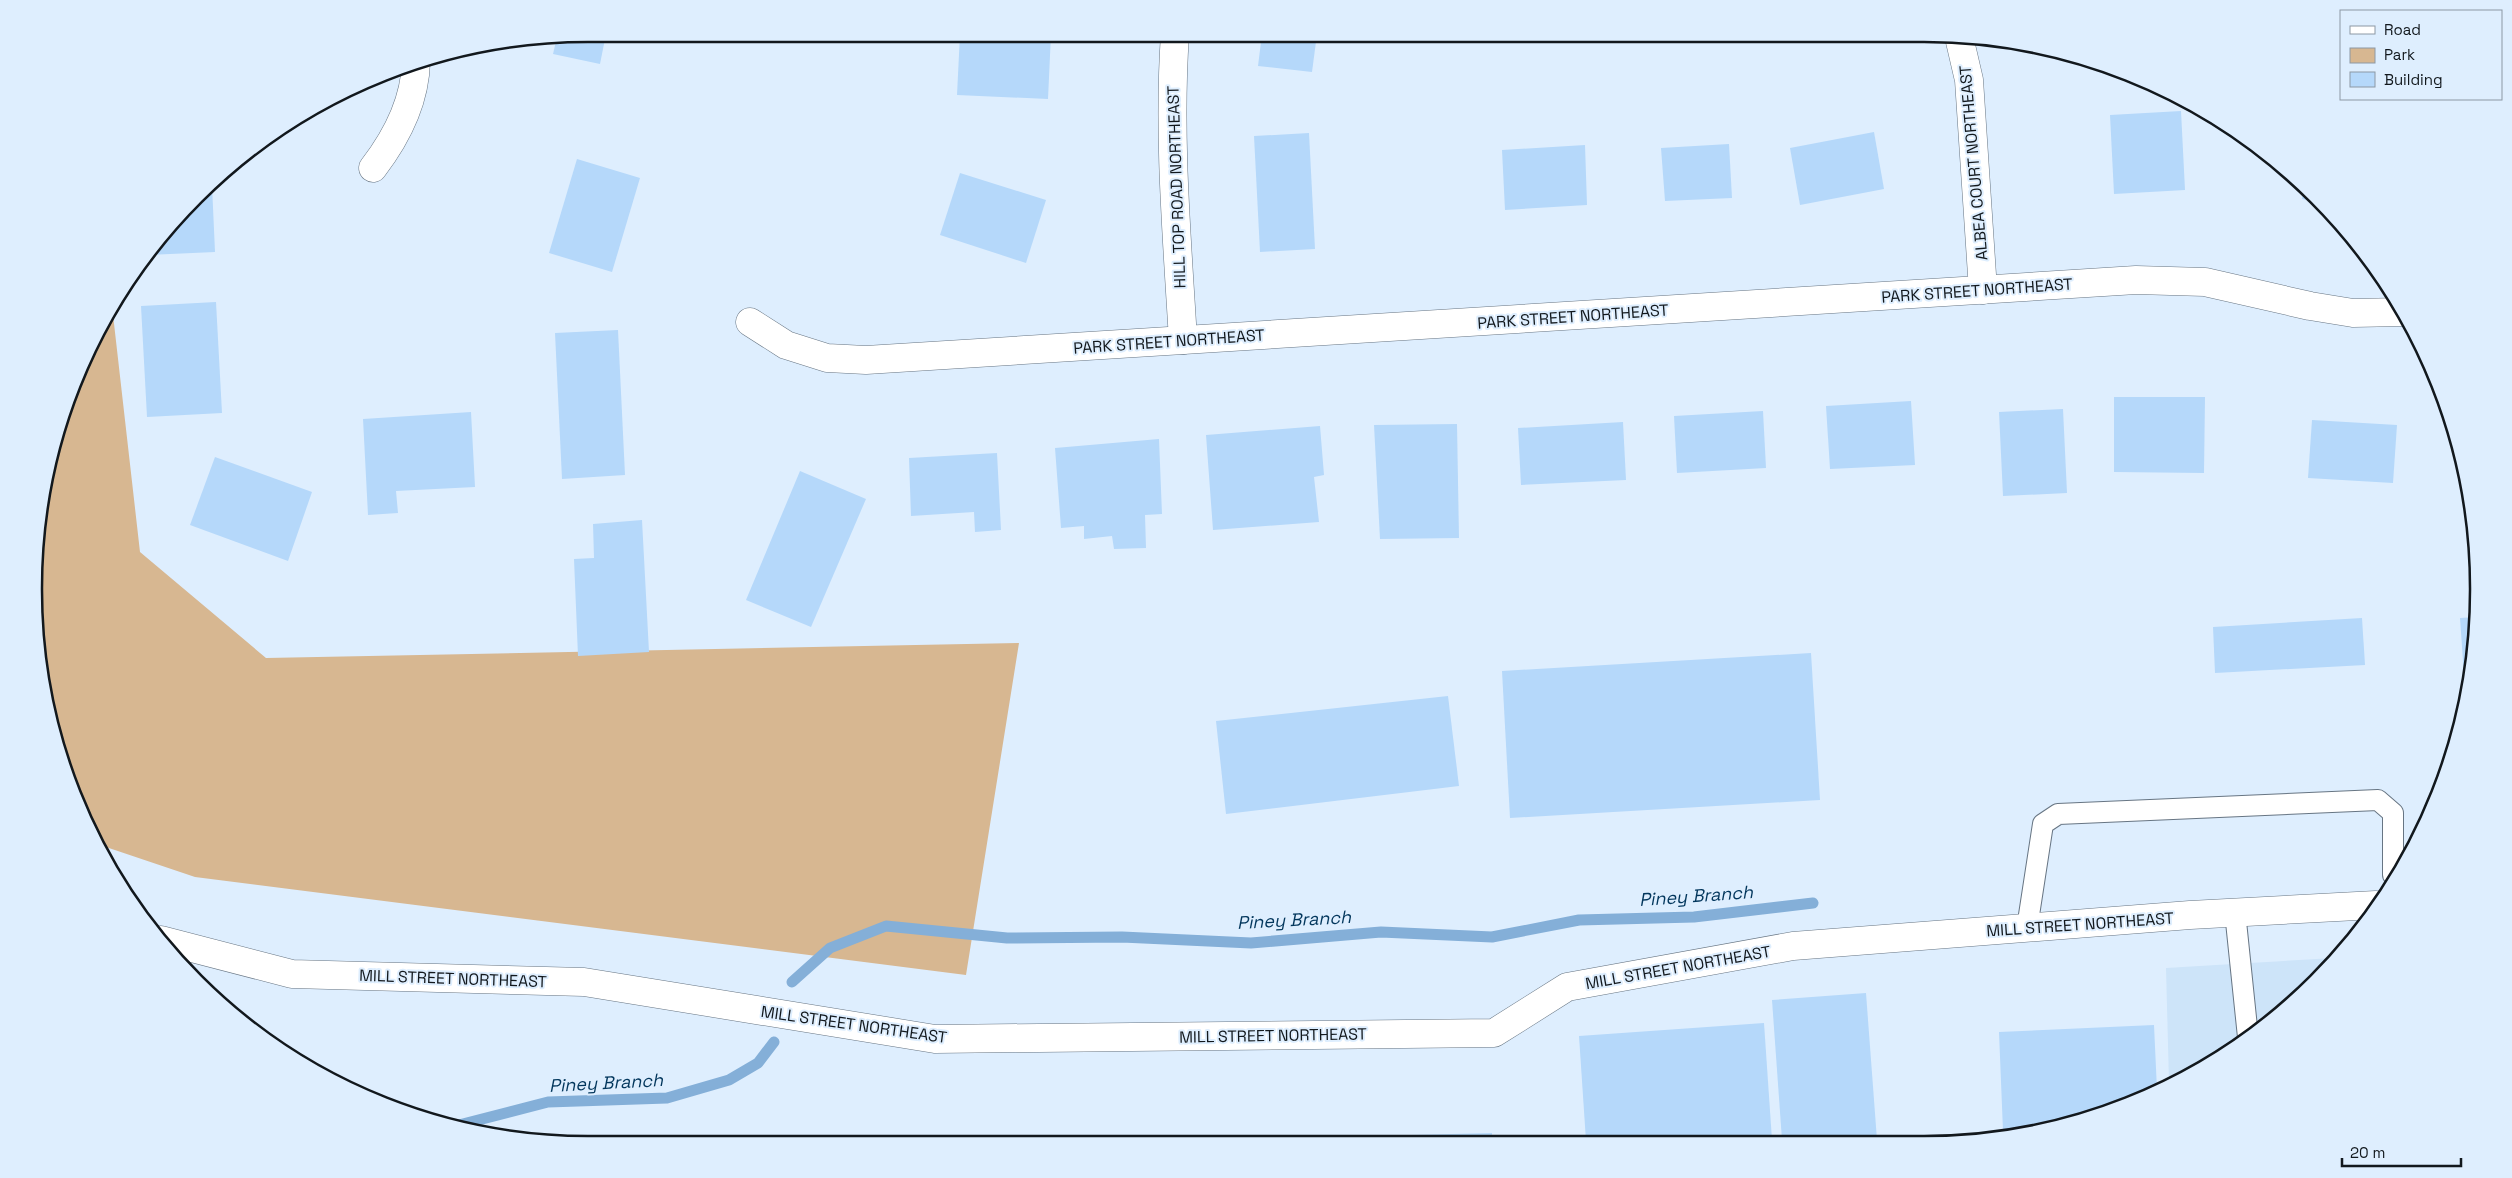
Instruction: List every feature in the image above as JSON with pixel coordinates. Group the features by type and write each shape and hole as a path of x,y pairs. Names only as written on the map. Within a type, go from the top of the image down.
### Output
{"street":[{"name":"HILL TOP ROAD NORTHEAST","path":"1174,42 1172,82 1172,173 1183,340"},
{"name":"ALBEA COURT NORTHEAST","path":"1961,44 1969,80 1984,290"},
{"path":"373,168 388,149 406,113 416,71"},
{"name":"PARK STREET NORTHEAST","path":"750,322 786,345 827,358 866,360 2136,280 2205,282 2310,306 2353,313 2394,312"},
{"name":"MILL STREET NORTHEAST","path":"173,943 292,974 584,982 935,1039 1494,1033 1567,987 1793,946 2235,912 2368,905"}],"lane":[{"path":"2027,928 2043,824 2058,814 2378,800 2393,813 2393,867"},
{"path":"2235,912 2247,1029"}],"shaded area":[{"path":"2325,958 2283,1000 2256,1023 2227,1043 2169,1077 2166,968"}],"green space":[{"path":"114,320 140,552 266,658 1019,643 966,975 195,877 108,848 84,798 72,765 61,730 47,660 42,589 47,518 53,482 61,448 84,380"}],"building":[{"path":"604,42 600,64 553,54 555,44"},
{"path":"960,42 1051,42 1048,99 957,95"},
{"path":"1261,42 1316,42 1312,72 1258,66"},
{"path":"2181,111 2185,190 2114,194 2110,115"},
{"path":"1874,132 1884,189 1800,205 1790,148"},
{"path":"1309,133 1315,249 1260,252 1254,136"},
{"path":"1729,144 1732,198 1665,201 1661,148"},
{"path":"1585,145 1587,205 1505,210 1502,150"},
{"path":"577,159 640,178 612,272 549,253"},
{"path":"960,173 1046,200 1026,263 940,235"},
{"path":"212,194 215,252 156,255"},
{"path":"216,302 222,413 147,417 141,306"},
{"path":"618,330 625,475 562,479 555,333"},
{"path":"2114,397 2205,397 2204,473 2114,472"},
{"path":"1911,401 1915,465 1830,469 1826,406"},
{"path":"2063,409 2067,493 2003,496 1999,412"},
{"path":"1763,411 1766,468 1677,473 1674,416"},
{"path":"471,412 475,487 396,491 398,513 368,515 363,419"},
{"path":"2312,420 2397,425 2393,483 2308,478"},
{"path":"1623,422 1626,480 1521,485 1518,428"},
{"path":"1457,424 1459,538 1380,539 1374,425"},
{"path":"1320,426 1324,475 1314,477 1319,522 1213,530 1206,435"},
{"path":"1159,439 1162,514 1145,515 1146,548 1114,549 1112,536 1084,539 1084,526 1061,528 1055,448"},
{"path":"997,453 1001,530 975,532 974,512 911,516 909,458"},
{"path":"215,457 312,492 288,561 190,525"},
{"path":"800,471 866,499 811,627 746,600"},
{"path":"642,520 649,652 578,656 574,559 594,558 593,524"},
{"path":"2468,617 2464,669 2460,618"},
{"path":"2362,618 2365,665 2215,673 2213,627"},
{"path":"1811,653 1820,800 1510,818 1502,671"},
{"path":"1448,696 1459,786 1226,814 1216,721"},
{"path":"1866,993 1877,1136 1782,1136 1772,1000"},
{"path":"1764,1023 1772,1136 1586,1136 1579,1036"},
{"path":"2154,1025 2157,1083 2132,1094 2064,1117 2003,1130 1999,1032"},
{"path":"1492,1133 1492,1136 1370,1136"}],"waterway":[{"name":"Piney Branch","path":"792,982 830,948 886,926 1007,938 1122,937 1251,943 1381,932 1492,937 1579,920 1694,917 1813,903"},
{"name":"Piney Branch","path":"470,1122 548,1102 667,1098 729,1080 758,1063 774,1042"}]}
